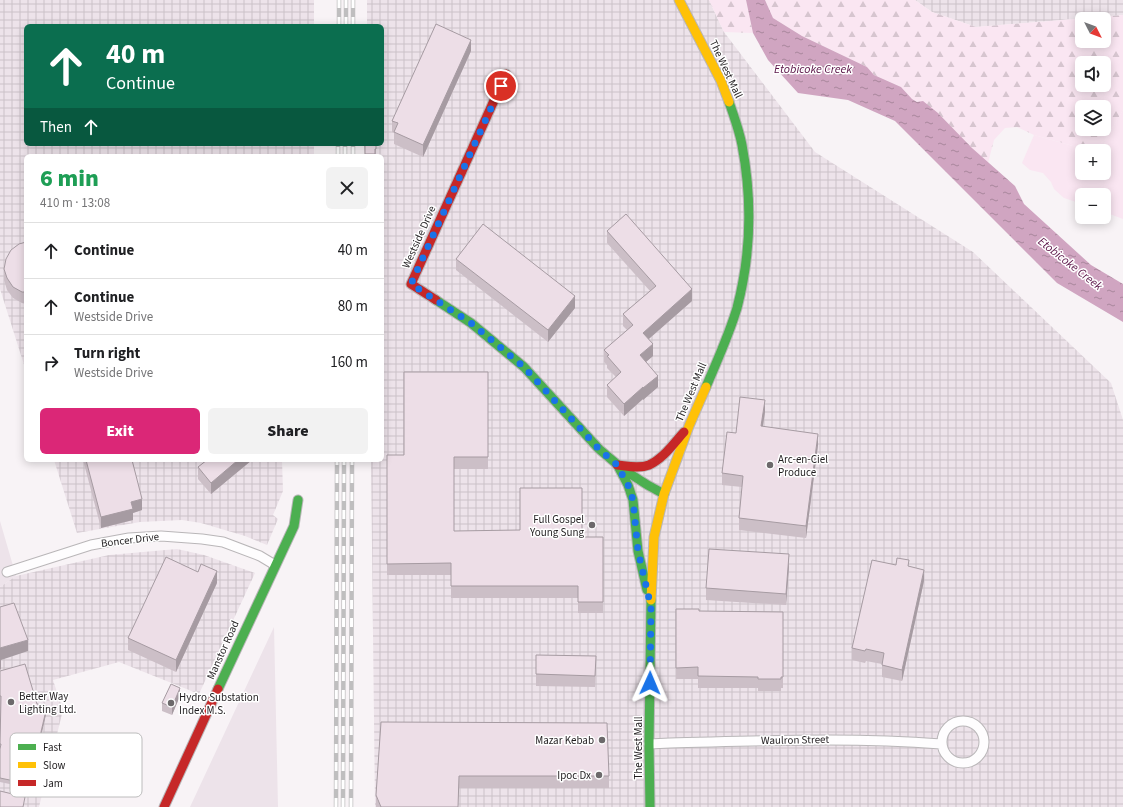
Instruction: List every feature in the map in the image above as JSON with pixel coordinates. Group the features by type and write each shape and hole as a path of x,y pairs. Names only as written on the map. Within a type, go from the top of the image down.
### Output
{"main road":[{"name":"The West Mall","path":"650,807 649,744 651,607 654,537 664,494 689,426 729,332 737,307 745,267 749,223 748,185 742,144 734,114 721,82 679,0"},
{"name":"Westside Drive","path":"506,74 411,284 471,323 524,367 599,449 617,465 651,488 664,494"},
{"path":"617,465 649,465 661,457 689,426"},
{"path":"617,465 628,485 633,500 638,551 651,607"},
{"name":"Manstor Road","path":"164,807 294,526 298,500"}],"street":[{"name":"Boncer Drive","path":"7,572 91,545 129,538 161,536 223,542 260,556 275,565"},
{"path":"959,720 965,720 977,725 981,730 984,743 980,755 969,762 963,763 951,760 946,756 942,750 941,744 941,737 947,726 959,720"},
{"name":"Waulron Street","path":"649,744 834,740 906,741 941,744"}],"shaded area":[{"path":"0,0 314,0 314,24 24,24 24,146 314,146 314,154 24,154 24,365 0,289"},
{"path":"367,0 709,0 724,32 815,152 973,252 1111,383 1123,420 1123,807 375,807 371,462 384,462 384,154 368,154 368,146 384,146 384,24 367,24"},
{"path":"915,0 1123,0 1123,15 1111,16 1111,12 1075,12 1075,19 976,27 932,12"},
{"path":"55,462 282,462 283,491 273,515 278,519 267,545 245,536 201,523 182,520 140,522 77,533"},
{"path":"0,521 16,576 0,587"},
{"path":"177,549 204,555 255,573 199,694 119,662 53,680 63,710 57,733 10,733 10,797 41,797 39,807 0,807 0,587 16,576 109,555"},
{"path":"274,627 278,807 190,807"}],"green space":[{"path":"709,0 746,0 753,33 724,32"},
{"path":"765,0 915,0 932,12 976,27 1075,19 1075,48 1111,48 1111,16 1123,15 1123,110 1111,130 1111,100 1075,100 1075,136 1108,136 1103,144 1075,144 1075,147 1034,135 1017,127 1005,128 994,140 988,163 938,113 912,99 901,87 874,75 867,67 802,36 773,18"},
{"path":"1123,110 1123,219 1111,215 1111,188 1075,188 1075,202 1064,198 1054,189 1051,182 1043,173 1030,170 1022,163 1034,135 1075,147 1075,180 1111,180 1111,144 1103,144 1108,136 1111,136 1111,130"}],"water":[{"name":"Etobicoke Creek","path":"746,0 765,0 773,18 802,36 867,67 874,75 901,87 912,99 917,102 923,101 938,113 972,148 1015,186 1024,204 1091,265 1123,284 1123,322 1057,283 895,121 848,100 798,93 768,60 753,33"}],"building":[{"path":"436,24 471,40 423,145 394,132 398,123 392,121"},
{"path":"365,146 376,146 375,154 365,154"},
{"path":"626,214 692,289 643,333 653,344 640,355 658,376 624,404 607,385 621,372 607,356 609,355 604,350 633,325 623,314 656,286 607,231"},
{"path":"483,224 575,296 548,330 456,259"},
{"path":"24,243 24,292 13,287 7,278 4,269 6,259 11,250 19,244"},
{"path":"404,372 488,372 488,457 454,457 454,531 520,530 520,488 582,488 582,537 603,537 603,602 578,602 578,586 451,586 451,563 387,564 387,455 404,455"},
{"name":"Arc-en-Ciel Produce","path":"740,397 765,400 761,426 818,434 806,526 739,518 743,476 722,473 727,432 736,433"},
{"path":"87,462 133,462 142,499 131,502 133,509 101,517"},
{"path":"204,462 236,462 211,483 198,467"},
{"path":"709,549 789,554 786,594 706,588"},
{"path":"166,557 198,572 201,564 217,571 176,660 128,638"},
{"path":"897,558 909,560 908,566 924,570 902,670 882,665 884,653 852,648 872,560 896,565"},
{"path":"14,603 28,640 0,648 0,607"},
{"path":"676,609 699,609 699,611 783,612 783,677 781,677 781,679 758,679 758,677 698,676 698,667 676,668"},
{"path":"536,655 596,656 595,676 536,674"},
{"path":"25,664 37,704 47,706 41,733 10,733 10,780 0,778 0,671"},
{"path":"171,684 180,688 172,707 162,703"},
{"path":"381,722 607,723 609,776 459,776 458,807 381,807 376,795"},
{"path":"0,791 10,793 10,797 25,797 23,807 0,807"}],"railway":[{"path":"339,0 339,24"},
{"path":"346,0 346,24"},
{"path":"353,0 353,24"},
{"path":"338,146 338,154"},
{"path":"345,146 345,154"},
{"path":"353,146 353,154"},
{"path":"336,807 337,462"},
{"path":"343,807 344,462"},
{"path":"351,807 352,462"}],"traffic: fast":[{"path":"706,387 727,338 737,308 742,288 747,247 749,206 745,165 742,145 729,102"},
{"path":"436,300 471,323 524,367 607,456 638,479 664,494"},
{"path":"619,468 628,485 633,500 638,551 647,590"},
{"path":"218,689 294,526 298,500"},
{"path":"650,807 649,744 651,600"}],"traffic: slow":[{"path":"679,0 721,81 729,102"},
{"path":"651,600 654,537 664,494 689,426 706,387"}],"traffic: jam":[{"path":"436,300 411,284 506,74"},
{"path":"617,465 637,467 649,465 664,455 684,432"},
{"path":"164,807 218,689"}],"place":[{"name":"Arc-en-Ciel Produce","path":"770,465"},
{"name":"Full Gospel Young Sung","path":"592,525"},
{"name":"Better Way Lighting Ltd.","path":"11,702"},
{"name":"Hydro Substation Index M.S.","path":"171,703"},
{"name":"Mazar Kebab","path":"602,740"},
{"name":"Ipoc Dx","path":"599,775"}],"route":[{"path":"501,86 411,284 471,323 496,342 524,367 599,449 617,465 628,485 633,500 638,551 651,607 650,683"}]}
